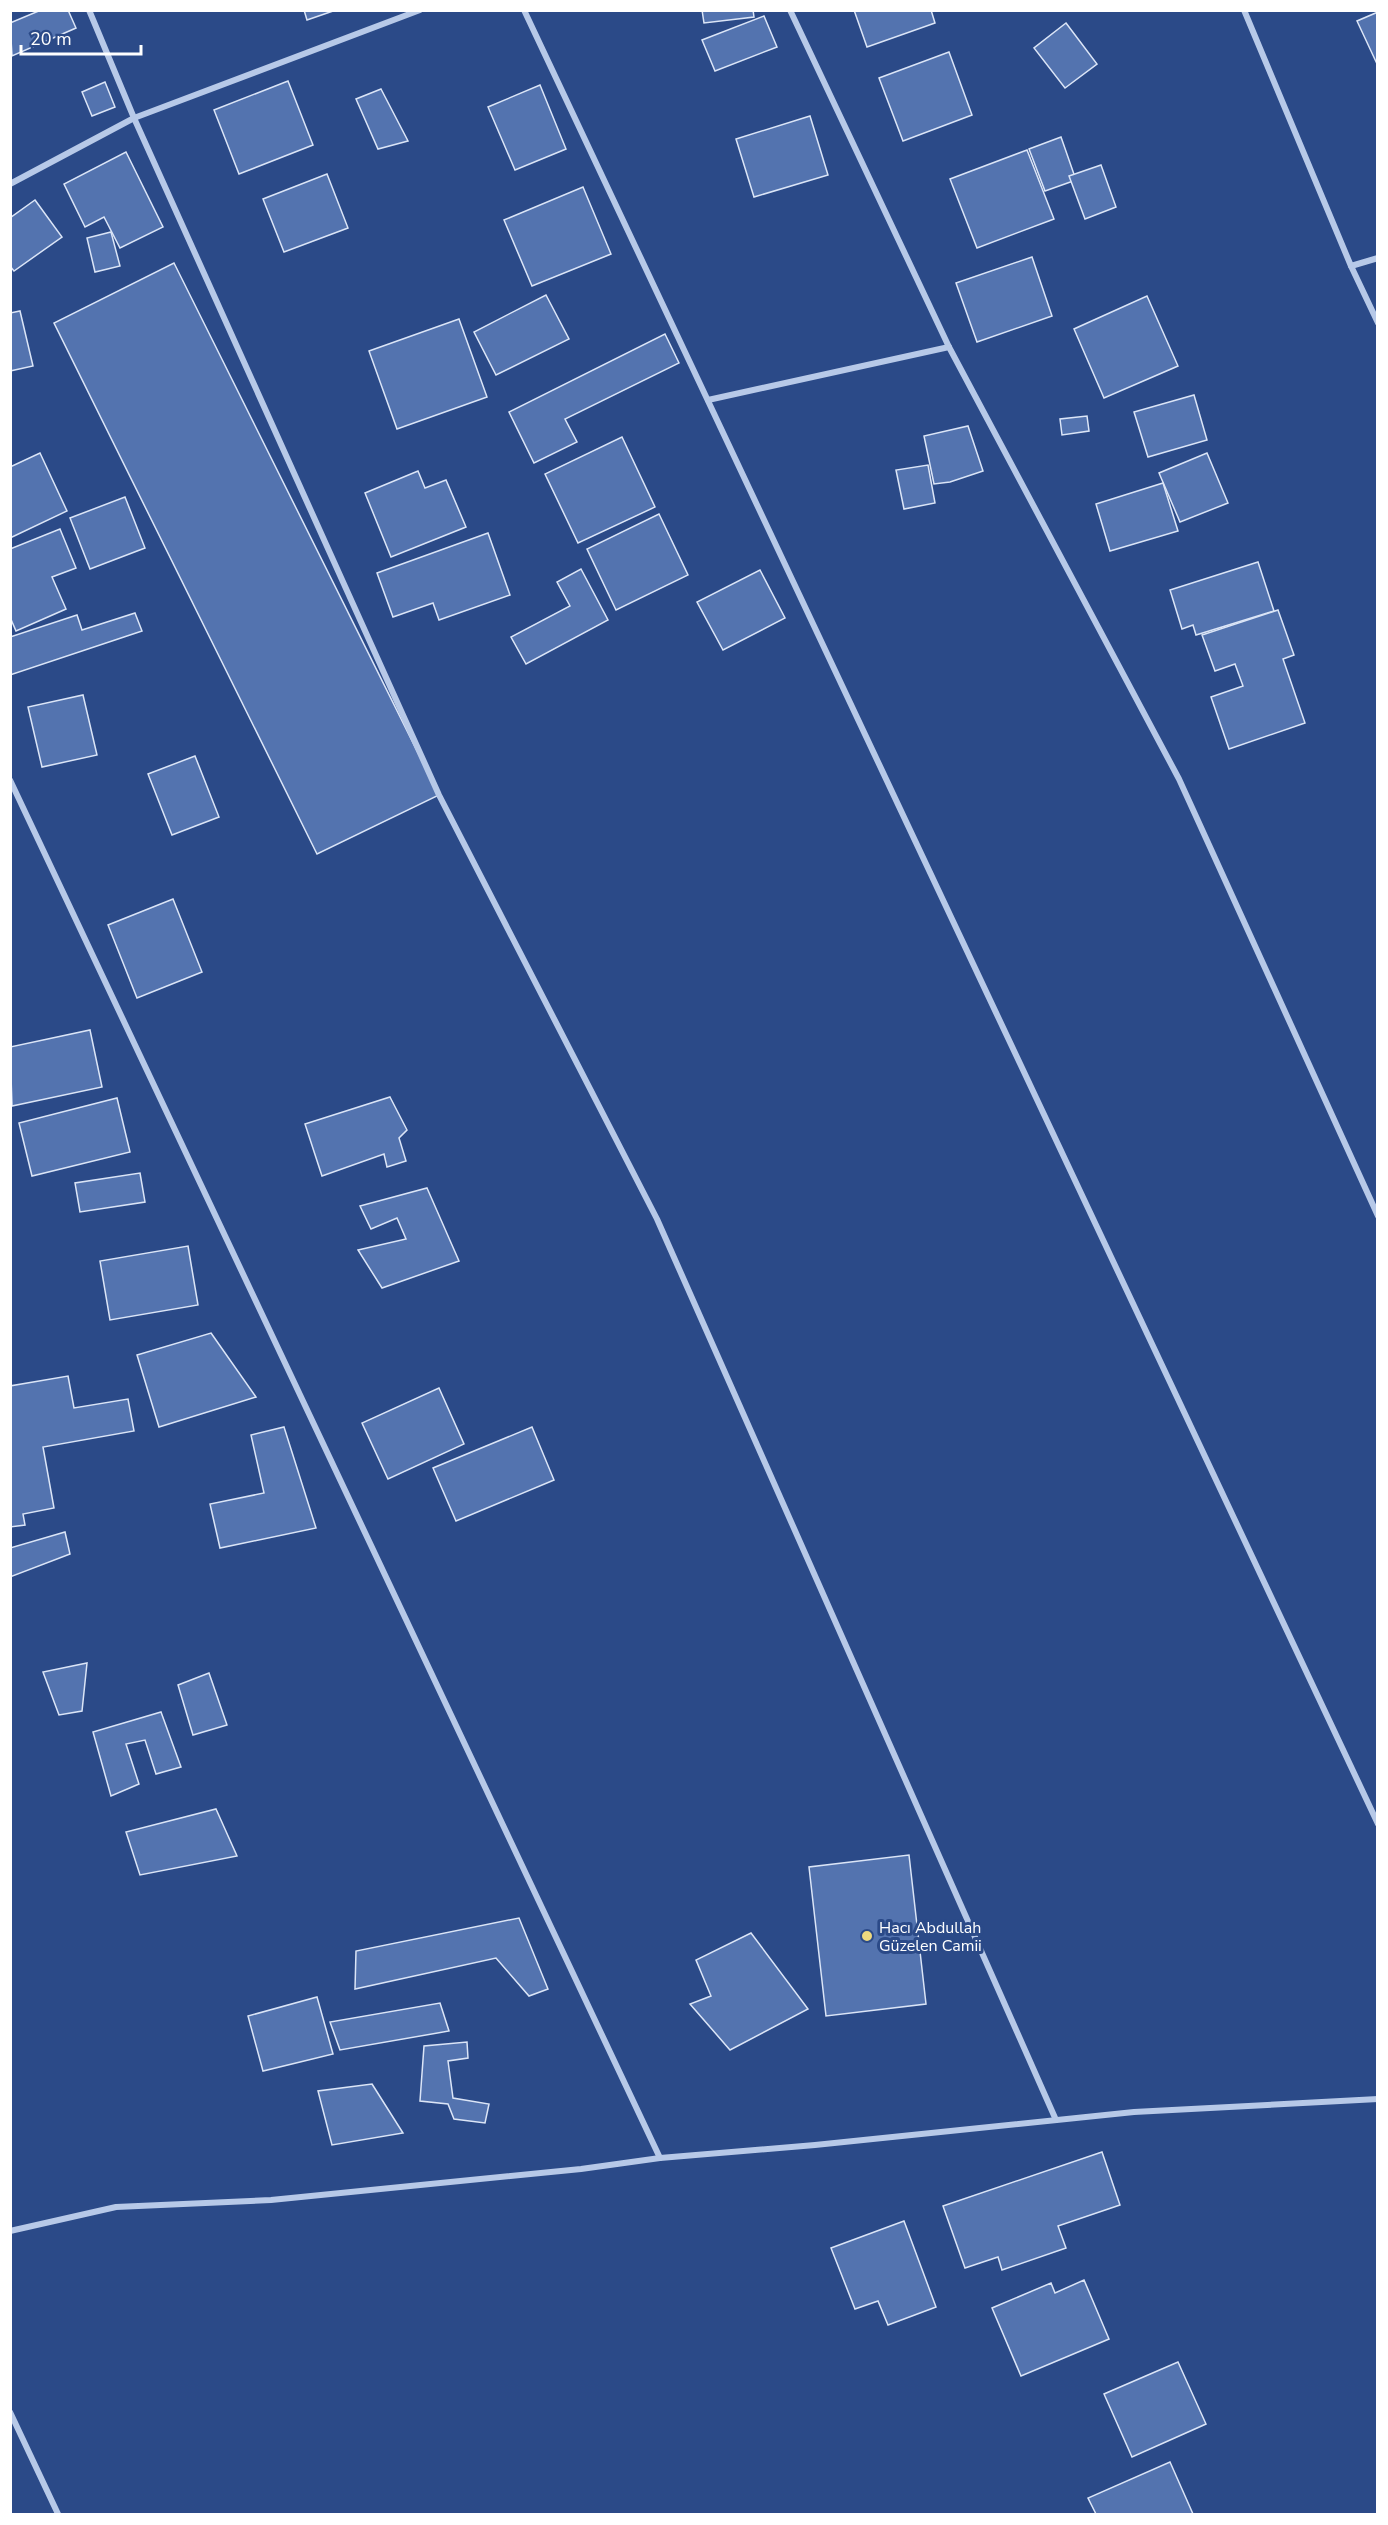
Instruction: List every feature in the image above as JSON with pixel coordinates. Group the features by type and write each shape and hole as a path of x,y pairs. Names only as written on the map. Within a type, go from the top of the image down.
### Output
{"street":[{"path":"89,10 134,118 439,795 657,1219 1056,2120"},
{"path":"10,184 134,118 420,10"},
{"path":"524,10 1377,1824"},
{"path":"790,10 949,347 1179,779 1377,1216"},
{"path":"1244,10 1377,323"},
{"path":"1351,266 1377,258"},
{"path":"708,399 949,347"},
{"path":"10,780 660,2158"},
{"path":"10,2230 116,2207 271,2200 581,2169 660,2158 815,2145 1134,2112 1377,2099"},
{"path":"10,2412 58,2514"}],"building":[{"path":"41,10 68,10 76,28 12,56 10,23"},
{"path":"304,10 336,10 307,20"},
{"path":"702,10 753,10 754,17 704,23"},
{"path":"854,10 931,10 935,23 867,47"},
{"path":"1378,12 1378,66 1357,21"},
{"path":"764,16 777,47 715,71 702,40"},
{"path":"1066,23 1097,64 1065,88 1034,48"},
{"path":"949,52 972,115 903,141 879,78"},
{"path":"288,81 313,145 239,174 214,110"},
{"path":"105,82 115,107 92,116 82,92"},
{"path":"540,85 566,149 515,170 488,107"},
{"path":"381,89 408,141 378,149 356,99"},
{"path":"810,116 828,175 754,197 736,139"},
{"path":"1061,137 1076,180 1045,191 1029,149"},
{"path":"1027,150 1054,219 977,248 950,179"},
{"path":"126,152 163,227 120,248 104,217 85,227 64,184"},
{"path":"1101,165 1116,207 1085,219 1069,176"},
{"path":"327,174 348,228 284,252 263,199"},
{"path":"583,187 611,254 532,286 504,220"},
{"path":"35,200 62,237 14,271 10,266 10,218"},
{"path":"111,232 120,266 95,272 87,238"},
{"path":"1032,257 1052,316 977,342 956,283"},
{"path":"174,263 439,795 317,854 54,323"},
{"path":"546,295 569,339 496,375 474,332"},
{"path":"1147,296 1178,366 1104,398 1074,329"},
{"path":"20,311 33,366 10,371 10,313"},
{"path":"459,319 487,397 397,429 369,351"},
{"path":"665,334 679,363 565,419 577,442 534,463 509,412"},
{"path":"1194,395 1207,440 1148,457 1134,412"},
{"path":"1087,416 1089,431 1062,435 1060,419"},
{"path":"968,426 983,471 950,482 934,484 924,436"},
{"path":"622,437 655,507 578,543 545,474"},
{"path":"40,453 67,511 10,538 10,467"},
{"path":"1207,453 1228,503 1180,522 1159,473"},
{"path":"928,465 935,503 904,509 896,470"},
{"path":"418,471 425,488 446,480 466,527 391,557 365,493"},
{"path":"1163,483 1178,531 1110,551 1096,504"},
{"path":"125,497 145,548 90,569 70,518"},
{"path":"659,514 688,575 616,610 587,549"},
{"path":"60,529 76,568 52,577 66,609 16,631 10,617 10,549"},
{"path":"488,533 510,595 439,620 433,603 393,617 377,573"},
{"path":"1258,562 1274,611 1196,635 1193,625 1182,629 1170,590"},
{"path":"581,569 608,620 526,664 511,637 570,606 557,582"},
{"path":"760,570 785,618 723,650 697,602"},
{"path":"1278,610 1294,655 1283,659 1305,723 1229,749 1211,697 1243,686 1235,664 1215,671 1202,635"},
{"path":"135,613 142,631 10,675 10,637 77,615 82,630"},
{"path":"83,695 97,755 42,767 28,707"},
{"path":"195,756 219,817 172,835 148,774"},
{"path":"173,899 202,972 137,998 108,925"},
{"path":"90,1030 102,1087 12,1106 10,1047"},
{"path":"390,1097 407,1130 399,1138 406,1161 387,1167 384,1154 322,1176 305,1124"},
{"path":"117,1098 130,1152 32,1176 19,1123"},
{"path":"140,1173 145,1202 80,1212 75,1183"},
{"path":"427,1188 459,1261 382,1288 358,1250 406,1239 397,1218 371,1229 360,1206"},
{"path":"188,1246 198,1305 110,1320 100,1261"},
{"path":"211,1333 256,1397 159,1427 137,1355"},
{"path":"68,1376 74,1408 128,1399 134,1431 43,1447 54,1508 23,1514 25,1525 10,1527 10,1386"},
{"path":"439,1388 464,1444 388,1479 362,1423"},
{"path":"284,1427 316,1528 220,1548 210,1504 264,1493 251,1435"},
{"path":"532,1427 554,1480 456,1521 433,1468"},
{"path":"65,1532 70,1554 10,1577 10,1548"},
{"path":"87,1663 82,1711 59,1715 43,1672"},
{"path":"209,1673 227,1725 193,1735 178,1685"},
{"path":"161,1712 181,1767 156,1774 145,1740 126,1744 139,1784 111,1796 93,1732"},
{"path":"216,1809 237,1856 140,1875 126,1832"},
{"name":"Hacı Abdullah Güzelen Camii","path":"909,1855 926,2004 826,2016 809,1867"},
{"path":"519,1918 548,1989 529,1996 496,1958 355,1989 356,1951"},
{"path":"751,1933 808,2009 730,2050 690,2004 711,1996 696,1960"},
{"path":"317,1997 333,2054 263,2071 248,2016"},
{"path":"440,2003 449,2031 340,2050 330,2022"},
{"path":"467,2042 468,2058 448,2061 453,2098 489,2104 485,2123 454,2119 448,2104 420,2101 424,2046"},
{"path":"372,2084 403,2133 332,2145 318,2091"},
{"path":"1102,2152 1120,2205 1058,2226 1066,2248 1002,2270 998,2257 965,2268 943,2206"},
{"path":"904,2221 936,2307 888,2325 878,2301 855,2309 831,2248"},
{"path":"1084,2280 1109,2339 1021,2376 992,2308 1051,2283 1055,2293"},
{"path":"1178,2362 1206,2424 1132,2457 1104,2394"},
{"path":"1170,2462 1193,2514 1096,2514 1088,2498"}],"place":[{"name":"Hacı Abdullah Güzelen Camii","path":"867,1936"}]}
